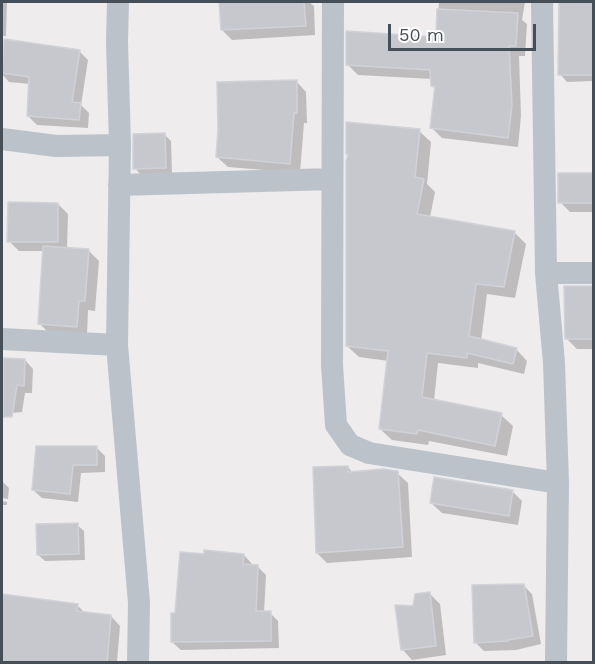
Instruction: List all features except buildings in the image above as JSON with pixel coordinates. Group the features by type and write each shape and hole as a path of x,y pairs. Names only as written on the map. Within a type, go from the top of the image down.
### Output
{"street":[{"path":"118,2 120,145 117,345 139,603 138,663"},
{"path":"333,2 332,365 336,425 351,445 369,453 558,483"},
{"path":"542,2 546,273 554,363 558,483 556,663"},
{"path":"2,140 56,146 120,145"},
{"path":"119,185 332,179"},
{"path":"546,273 594,273"},
{"path":"2,339 117,345"}]}
